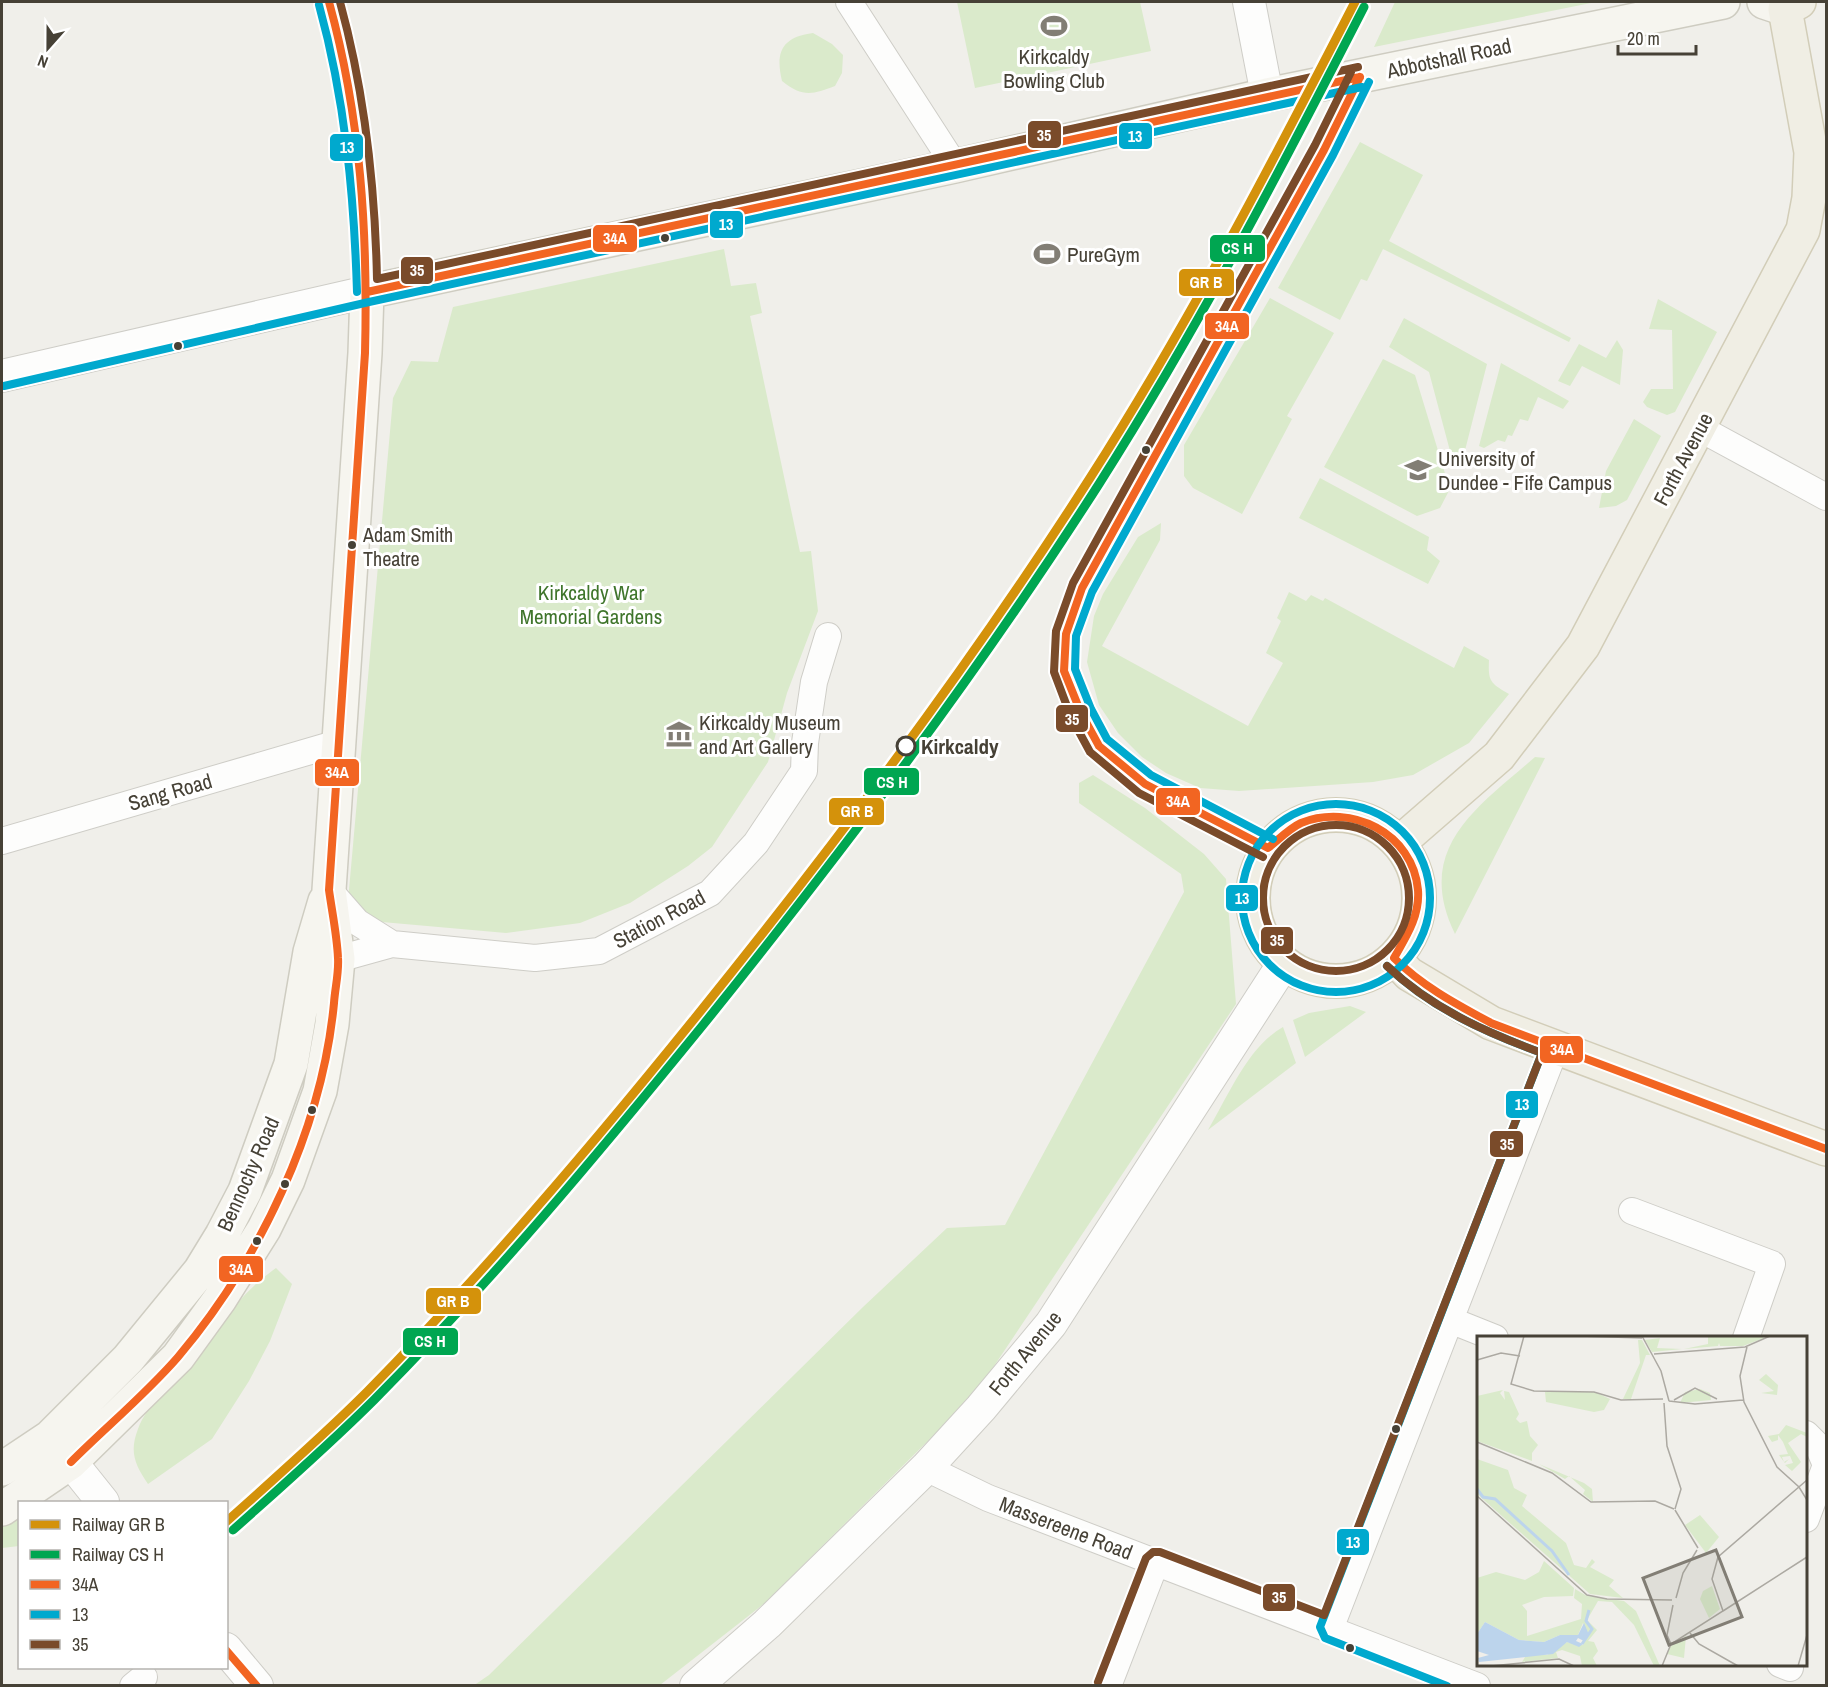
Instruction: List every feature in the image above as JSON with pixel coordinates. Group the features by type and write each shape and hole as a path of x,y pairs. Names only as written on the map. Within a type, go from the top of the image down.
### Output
{"main road":[{"name":"Abbotshall Road","path":"367,292 955,166 1267,95 1723,2"},
{"name":"Forth Avenue","path":"1399,843 1499,756 1583,646 1803,230 1809,198 1811,152 1783,4"},
{"name":"Bennochy Road","path":"2,1509 71,1462 178,1357 220,1299 264,1229 288,1180 321,1091 332,1024 338,959 329,890 365,364 367,292"},
{"path":"1332,814 1369,821 1385,830 1399,843 1409,857 1416,874 1419,910 1410,936 1394,958 1378,970 1359,978 1340,981 1320,980 1301,974 1284,963 1261,935 1252,899 1259,864 1269,848 1297,824 1332,814"},
{"name":"Bennochy Road","path":"2,1469 50,1437 128,1359 200,1271 245,1191 291,1064 310,952 329,890"},
{"path":"1394,958 1409,974 1483,1018 1827,1149"}],"street":[{"path":"3,370 367,292 360,142 342,45 329,2"},
{"path":"849,2 955,166"},
{"path":"1249,2 1267,95"},
{"path":"1269,848 1145,784 1099,746 1081,713 1064,671 1066,634 1082,588 1324,150 1360,77"},
{"path":"1699,428 1827,497"},
{"name":"Station Road","path":"338,959 392,944 535,958 599,951 710,893 756,843 804,771 805,742 814,682 828,636"},
{"name":"Sang Road","path":"2,841 338,742"},
{"name":"Station Road","path":"329,890 357,922 392,944"},
{"name":"Forth Avenue","path":"696,1686 767,1624 926,1468 981,1408 1051,1324 1284,963"},
{"path":"1330,1629 1556,1047"},
{"path":"1632,1211 1772,1264 1747,1336"},
{"path":"1450,1320 1490,1336"},
{"path":"1807,1435 1818,1446 1826,1465 1807,1516"},
{"path":"50,1437 101,1501"},
{"name":"Massereene Road","path":"926,1468 988,1498 1477,1686"},
{"path":"1108,1686 1156,1562"},
{"path":"228,1651 257,1686"}],"green space":[{"name":"Kirkcaldy Bowling Club","path":"957,2 1140,2 1151,51 975,88"},
{"path":"1395,2 1596,2 1374,47"},
{"path":"813,33 832,44 843,55 842,73 835,86 807,93 795,90 782,81 780,62 783,48 788,42 802,35"},
{"path":"1360,142 1423,175 1389,241 1571,338 1569,342 1383,249 1367,281 1361,279 1340,320 1278,288"},
{"name":"Kirkcaldy War Memorial Gardens","path":"724,249 731,286 756,283 762,313 750,316 800,552 811,551 818,611 787,693 768,762 712,847 688,866 630,903 580,923 506,933 382,922 348,901 393,398 411,361 438,362 453,307"},
{"path":"1270,298 1334,333 1287,416 1292,419 1242,514 1193,488 1184,476 1184,445"},
{"path":"1658,299 1717,332 1675,412 1667,415 1647,407 1643,402 1651,389 1673,389 1672,330 1649,329"},
{"path":"1404,318 1487,364 1461,466 1454,466 1429,372 1389,347"},
{"path":"1617,340 1623,350 1620,385 1582,366 1570,386 1558,381 1579,344 1606,358"},
{"path":"1383,359 1415,375 1447,480 1453,483 1440,508 1417,516 1324,467"},
{"path":"1501,363 1569,401 1563,409 1538,397 1528,421 1520,419 1512,436 1508,435 1505,442 1498,440 1484,448 1479,446"},
{"path":"1634,419 1661,436 1627,500 1616,506 1599,508 1606,471"},
{"path":"1320,478 1429,537 1427,550 1440,561 1428,584 1299,518"},
{"path":"1161,523 1160,540 1102,646 1248,726 1283,663 1266,653 1281,621 1277,618 1289,592 1306,601 1311,595 1323,601 1325,598 1454,668 1464,646 1489,660 1489,673 1492,681 1509,694 1469,743 1413,775 1373,782 1239,791 1200,788 1166,773 1142,757 1118,733 1099,705 1087,662 1094,616 1103,594 1138,537"},
{"path":"1535,757 1545,758 1455,934 1444,904 1442,877 1447,853 1458,832 1474,812"},
{"path":"1093,775 1145,808 1204,854 1226,879 1236,1004 976,1393 765,1603 660,1685 473,1686 489,1675 863,1307 947,1228 1005,1225 1184,892 1181,874 1079,803 1079,783"},
{"path":"1350,1006 1366,1012 1305,1057 1293,1020 1309,1013"},
{"path":"1283,1027 1296,1063 1208,1130 1249,1060 1270,1036"},
{"path":"276,1268 292,1284 270,1341 249,1381 212,1439 148,1484 140,1471 134,1452 135,1437 142,1420 153,1404 187,1368 238,1302"},
{"path":"18,1518 18,1546 2,1548 2,1527"}],"transit line":[{"name":"34A","path":"71,1462 166,1371 208,1319 235,1278 260,1236 301,1145 316,1098 327,1050 338,969 337,941 329,890 365,353 366,308 363,220 355,132 349,89 329,2"},
{"name":"35","path":"340,2 356,70 367,139 374,209 377,279 1358,67"},
{"path":"228,1520 367,1392 453,1302 536,1209 695,1018 900,754 1044,548 1126,420 1228,243 1355,2"},
{"name":"13","path":"319,5 328,40 347,147 357,292"},
{"path":"233,1530 374,1400 502,1264 703,1025 807,894 908,760 1006,624 1135,426 1237,249 1364,7"},
{"name":"35","path":"1263,857 1139,793 1090,752 1071,717 1054,672 1056,631 1073,583 1315,145 1351,72"},
{"name":"34A","path":"1360,77 1324,150 1082,588 1066,634 1064,671 1081,713 1099,746 1145,784 1268,848 1297,825 1320,818 1340,817 1359,820 1392,838 1405,853 1414,870 1418,890 1417,909 1394,958 1428,986 1452,1001 1491,1023 1826,1149"},
{"name":"34A","path":"367,292 1360,77"},
{"name":"13","path":"1273,839 1151,775 1107,739 1091,709 1075,669 1076,636 1092,592 1333,155 1369,82"},
{"name":"13","path":"4,386 369,302 1362,87"},
{"name":"13","path":"1336,804 1372,811 1396,825 1409,838 1423,862 1430,898 1423,934 1409,958 1396,971 1372,985 1336,992 1300,985 1276,971 1263,958 1249,934 1242,898 1249,862 1263,838 1276,825 1300,811 1336,804"},
{"name":"35","path":"1336,825 1364,831 1376,837 1387,847 1397,858 1403,870 1409,898 1403,926 1397,938 1387,949 1376,959 1364,965 1336,971 1308,965 1296,959 1285,949 1275,938 1269,926 1263,898 1269,870 1275,858 1285,847 1296,837 1308,831 1336,825"},
{"name":"13","path":"1387,966 1440,1006 1480,1027 1542,1053 1320,1627 1325,1638 1447,1686"},
{"name":"35","path":"1098,1682 1146,1558 1153,1552 1160,1552 1324,1615 1542,1053 1480,1027 1440,1006 1387,966"},
{"name":"34A","path":"228,1652 257,1686"}],"place":[{"name":"Kirkcaldy Bowling Club","path":"1054,26"},
{"name":"PureGym","path":"1047,254"},
{"name":"University of Dundee - Fife Campus","path":"1418,470"},
{"name":"Adam Smith Theatre","path":"352,545"},
{"name":"Kirkcaldy Museum and Art Gallery","path":"679,734"},
{"name":"Kirkcaldy","path":"906,746"}]}
